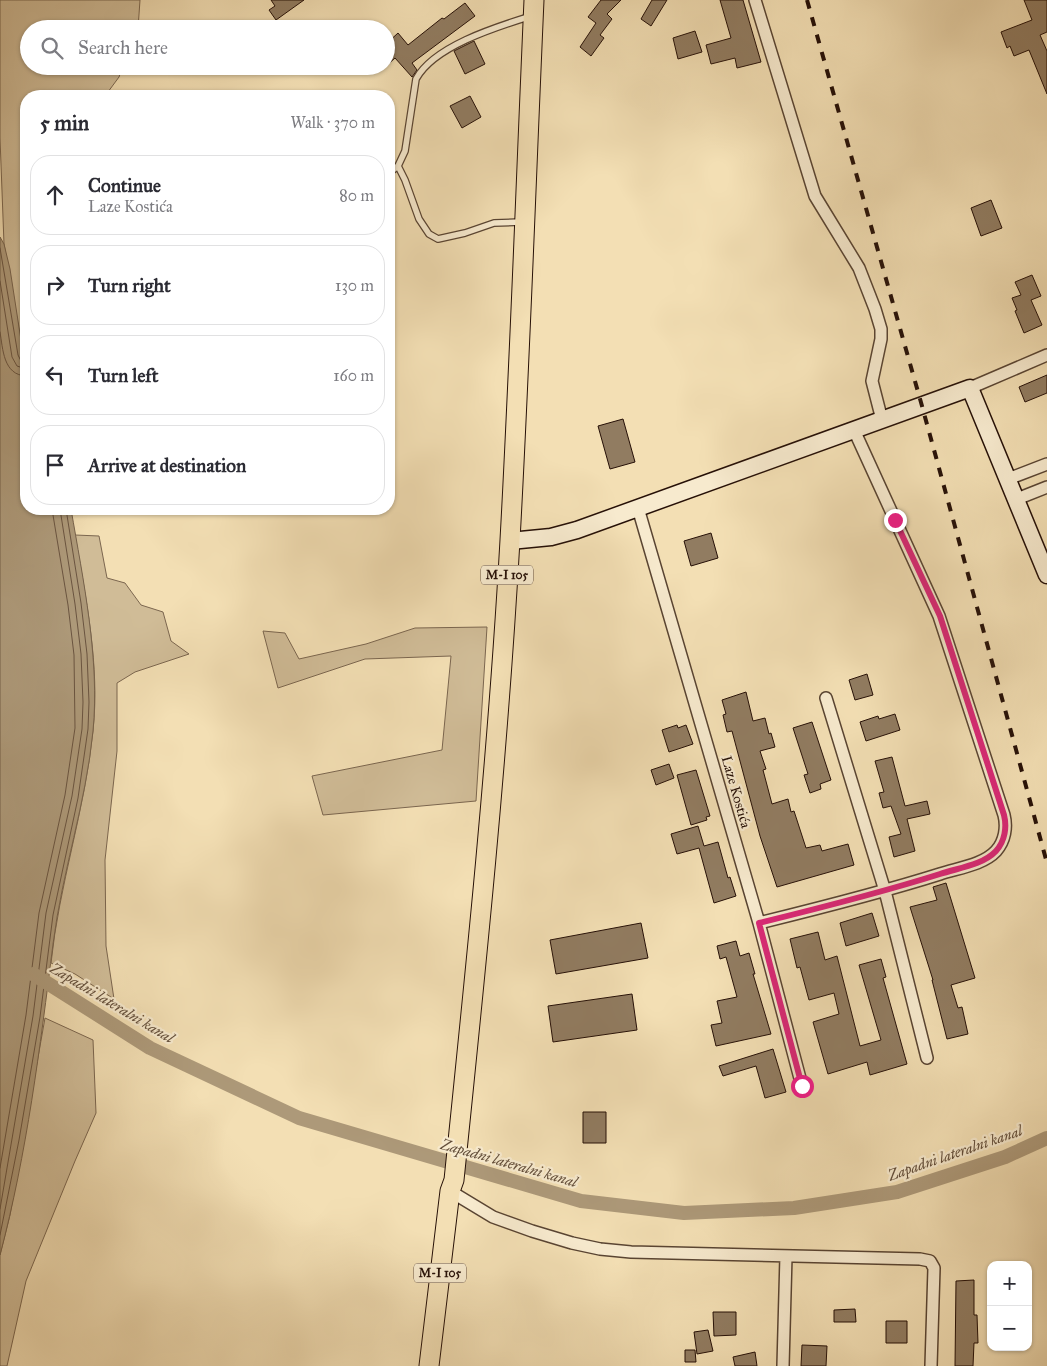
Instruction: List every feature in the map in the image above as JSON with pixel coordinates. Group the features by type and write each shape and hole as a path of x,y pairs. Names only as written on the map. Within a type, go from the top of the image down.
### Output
{"main road":[{"name":"M-I 105","path":"429,1366 468,1052 493,781 510,540 534,8"}],"street":[{"path":"755,0 815,196 859,268 881,329 881,339 872,382 882,420"},
{"path":"510,540 550,537 578,530 970,388 1047,355"},
{"path":"970,388 1047,575"},
{"path":"759,923 885,891 981,861 996,851 1004,837 1006,826 1004,815 940,616 854,430"},
{"path":"1008,480 1047,464"},
{"path":"1016,499 1047,487"},
{"name":"Laze Kostića","path":"638,508 759,923 802,1086"},
{"path":"826,698 885,891 927,1058"},
{"path":"452,1186 492,1217 572,1244 600,1249 631,1252 920,1259 930,1262 934,1268 931,1366"},
{"path":"783,1366 786,1256"}],"lane":[{"path":"395,168 398,166 405,150 416,79 421,71 461,42 534,8"},
{"path":"398,166 419,219 429,234 438,239 465,233 494,223 523,222"}],"shaded area":[{"path":"0,0 140,0 139,20 20,20 20,75 120,75 109,90 20,90 20,336 4,244 0,138"},
{"path":"75,535 99,536 107,578 125,583 141,605 163,612 171,641 189,654 135,672 117,683 117,751 105,860 106,946 114,999 75,974 51,963 60,905 84,790 95,707 91,633"},
{"path":"487,627 476,801 323,815 312,776 442,750 451,656 365,659 278,688 263,631 285,633 299,659 366,644 415,628"},
{"path":"45,1018 93,1040 96,1113 26,1281 7,1366 0,1366 0,1255 10,1215"}],"water":[{"path":"0,237 4,244 10,269 20,334 20,515 72,515 89,620 95,704 90,758 57,917 38,1061 25,1139 0,1255"}],"building":[{"path":"271,0 304,0 276,20 269,10 275,6"},
{"path":"601,0 621,0 607,14 612,19 600,35 604,38 591,56 580,47 596,23 588,17"},
{"path":"652,0 667,0 651,26 641,19"},
{"path":"720,0 743,0 761,62 737,68 735,58 711,64 706,45 731,38"},
{"path":"1024,0 1047,0 1047,32 1040,35 1047,51 1047,94 1029,50 1014,56 1010,46 1007,48 1001,32 1032,20"},
{"path":"465,3 475,16 412,63 417,70 412,77 395,58 395,36 398,33 408,45 442,18 444,19"},
{"path":"695,31 702,52 678,59 673,38"},
{"path":"474,41 485,64 465,74 454,51"},
{"path":"470,96 481,117 462,128 450,106"},
{"path":"991,200 1002,228 981,236 971,208"},
{"path":"1032,275 1041,296 1031,300 1042,325 1024,333 1012,298 1021,295 1015,282"},
{"path":"1047,375 1047,393 1025,402 1019,387"},
{"path":"623,419 635,462 610,469 598,426"},
{"path":"711,533 718,558 691,566 684,541"},
{"path":"867,674 873,695 855,700 849,680"},
{"path":"746,692 753,721 765,718 775,747 760,751 766,769 763,770 772,804 788,799 791,812 794,811 806,848 820,845 822,851 848,844 854,865 777,887 760,836 732,731 727,732 723,715 726,714 722,700"},
{"path":"895,714 900,730 866,741 860,722 878,716 879,719"},
{"path":"812,722 831,780 820,784 821,789 810,793 804,775 808,774 793,728"},
{"path":"677,725 678,728 686,725 693,744 669,752 662,730"},
{"path":"892,757 905,806 927,801 930,814 907,819 915,851 894,857 889,837 901,834 891,806 883,808 879,793 884,792 875,761"},
{"path":"669,764 674,778 656,785 651,770"},
{"path":"696,770 710,816 706,817 707,820 691,825 677,775"},
{"path":"698,826 704,846 718,842 728,878 730,877 736,896 714,903 699,848 677,854 671,834"},
{"path":"946,883 975,978 951,985 958,1008 962,1007 968,1034 947,1039 933,980 910,907 937,900 933,887"},
{"path":"872,913 879,936 846,946 840,923"},
{"path":"641,923 648,958 556,974 550,940"},
{"path":"818,932 825,960 837,956 860,1046 881,1040 859,965 881,959 886,977 883,978 907,1064 870,1075 867,1062 828,1074 813,1022 839,1014 834,993 809,1000 800,967 797,968 790,939"},
{"path":"736,941 740,956 749,953 755,974 753,974 771,1034 716,1046 711,1025 722,1023 717,1001 737,997 726,957 720,959 717,946"},
{"path":"632,994 637,1030 553,1042 548,1006"},
{"path":"773,1049 786,1092 765,1098 756,1066 723,1076 719,1066"},
{"path":"583,1112 606,1112 606,1143 583,1143"},
{"path":"974,1280 974,1315 977,1315 978,1343 974,1343 973,1366 955,1366 956,1281"},
{"path":"855,1309 856,1322 834,1322 834,1310"},
{"path":"713,1312 736,1312 736,1335 714,1336"},
{"path":"886,1321 907,1321 907,1343 886,1343"},
{"path":"708,1330 713,1351 697,1354 694,1332"},
{"path":"802,1345 827,1346 826,1366 801,1366"},
{"path":"685,1350 695,1350 696,1362 685,1362"},
{"path":"755,1352 757,1366 735,1366 733,1357"}],"waterway":[{"name":"Zapadni lateralni kanal","path":"33,974 150,1048 299,1118 581,1201 684,1213 794,1208 897,1192 1005,1157 1047,1138"}],"railway":[{"path":"807,0 922,406 1047,863"}],"route":[{"path":"802,1086 759,923 885,891 981,861 996,851 1004,837 1006,826 940,616 895,520"}]}
